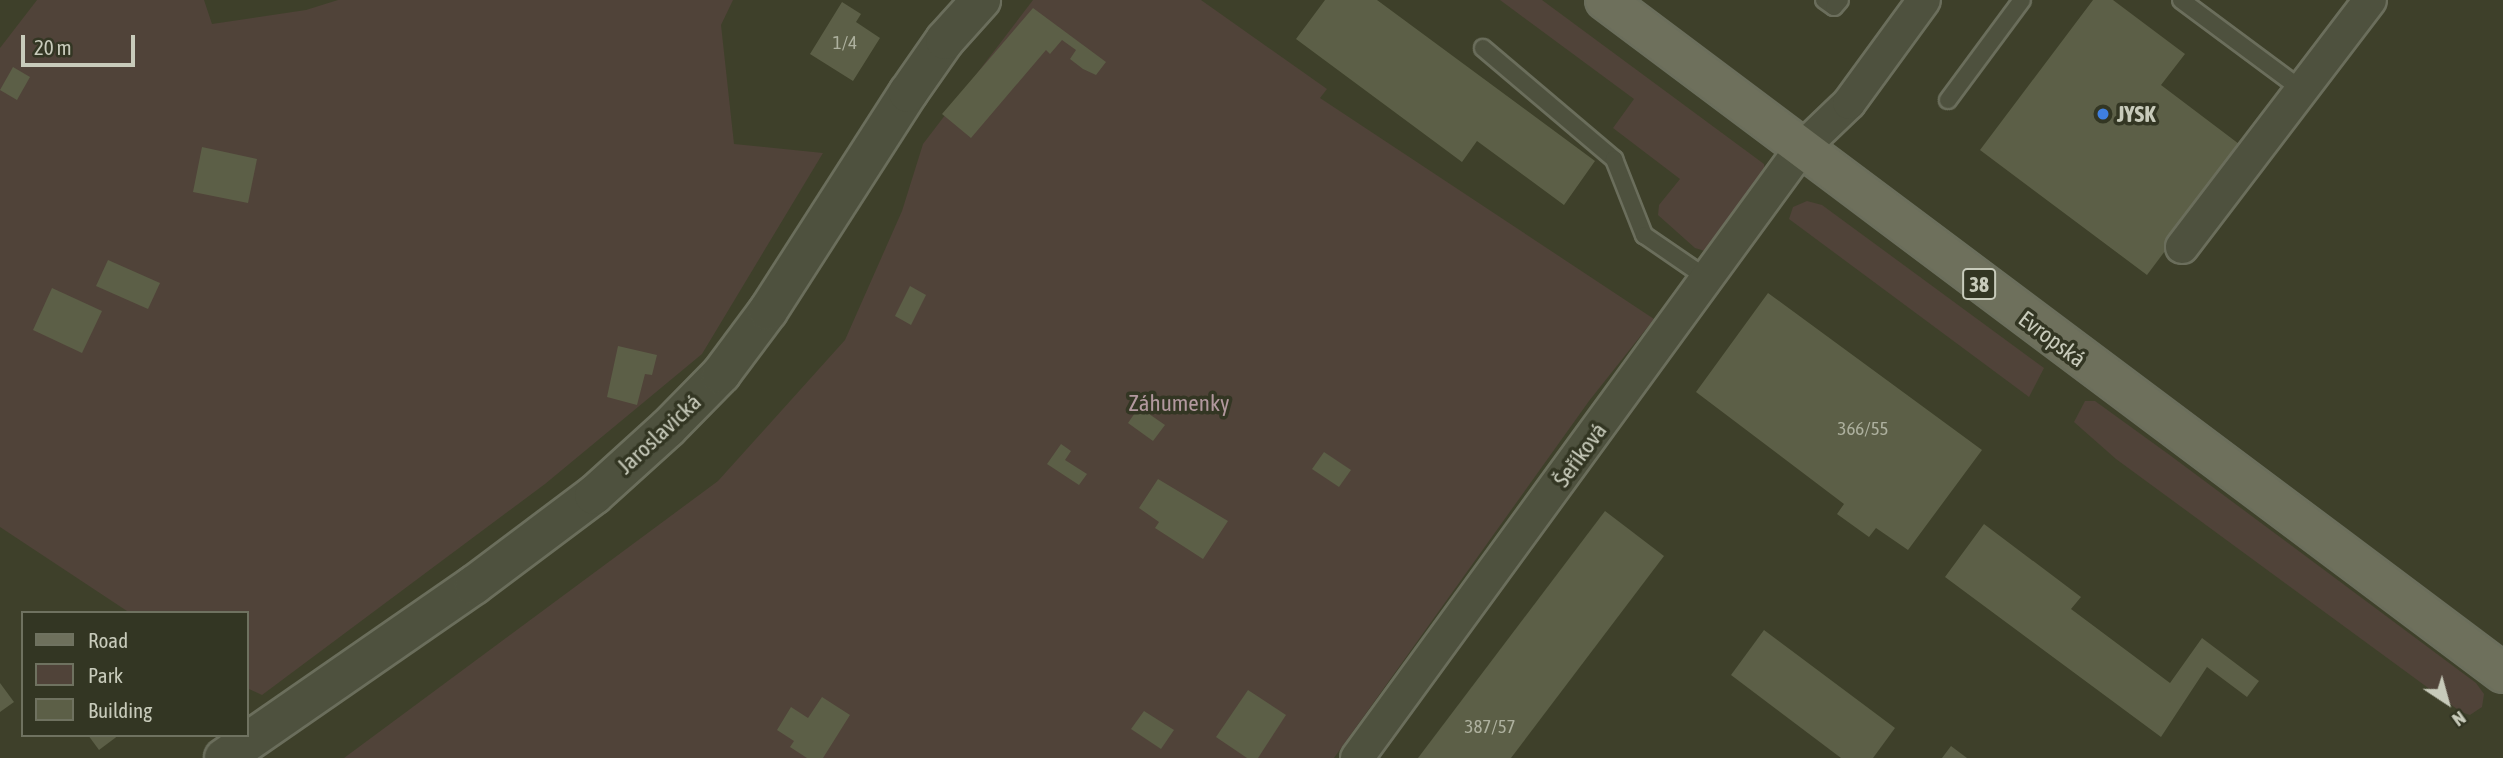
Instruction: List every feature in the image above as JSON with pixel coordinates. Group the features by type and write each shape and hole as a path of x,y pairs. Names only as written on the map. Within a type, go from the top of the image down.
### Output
{"main road":[{"name":"Evropská","path":"1605,0 1800,150 2503,673"}],"street":[{"name":"Jaroslavická","path":"224,758 474,585 593,495 668,429 722,374 768,311 908,93 945,40 981,0"},
{"name":"Šeříková","path":"1357,758 1800,150 1849,103 1924,0"},
{"path":"2182,247 2370,0"}],"lane":[{"path":"1824,0 1834,7 1840,0"},
{"path":"1948,100 2022,0"},
{"path":"2181,0 2302,90"},
{"path":"1483,48 1614,159 1644,235 1708,279"}],"green space":[{"path":"37,0 204,0 212,24 306,10 338,0 733,0 721,25 734,144 823,153 702,354 545,484 262,695 248,688 248,611 127,611 0,527 0,48"},
{"name":"Záhumenky","path":"1033,0 1201,0 1327,89 1320,98 1654,319 1589,401 1334,758 344,758 718,481 845,340 902,211 923,144"},
{"path":"1500,0 1542,0 1764,164 1765,173 1705,251 1695,248 1658,215 1659,205 1680,179 1613,128 1634,99"},
{"path":"1807,201 1822,205 2044,368 2029,397 1789,219 1793,207"},
{"path":"2085,401 2095,401 2476,683 2484,694 2482,707 2470,715 2461,712 2116,459 2074,422"}],"building":[{"path":"1325,0 1377,0 1595,161 1564,205 1477,141 1462,162 1296,39"},
{"name":"JYSK","path":"2093,0 2113,0 2185,54 2161,85 2243,147 2147,275 1980,150"},
{"path":"842,2 861,14 856,22 880,38 853,81 810,54"},
{"path":"1033,8 1106,62 1096,75 1083,69 1070,59 1076,50 1062,40 1050,54 1046,50 971,138 942,114"},
{"path":"13,67 30,77 17,100 0,90"},
{"path":"202,147 257,159 248,203 193,192"},
{"path":"108,260 160,283 148,309 96,286"},
{"path":"910,286 926,295 911,325 895,316"},
{"path":"52,288 102,311 82,353 33,330"},
{"path":"1768,293 1982,450 1908,550 1876,528 1869,537 1837,514 1844,504 1696,392"},
{"path":"618,346 657,355 652,375 645,374 637,405 607,397"},
{"path":"1139,407 1165,425 1153,441 1128,423"},
{"path":"1061,444 1071,451 1065,460 1087,474 1079,485 1047,464"},
{"path":"1324,452 1351,470 1339,487 1312,469"},
{"path":"1158,479 1228,521 1203,559 1155,528 1159,522 1139,508"},
{"path":"1605,511 1664,556 1511,758 1418,758"},
{"path":"1984,524 2081,597 2071,609 2170,683 2202,638 2259,681 2247,697 2207,667 2161,737 1945,577"},
{"path":"1764,630 1895,728 1873,758 1841,758 1731,675"},
{"path":"0,683 14,702 0,712"},
{"path":"1248,690 1286,715 1258,758 1247,758 1216,737"},
{"path":"822,697 850,715 823,758 807,758 790,747 794,741 777,730 791,707 808,718"},
{"path":"1144,711 1174,730 1161,749 1131,729"},
{"path":"89,737 116,737 99,750"},
{"path":"1951,746 1967,758 1942,758"}],"place":[{"name":"JYSK","path":"2103,114"}]}
